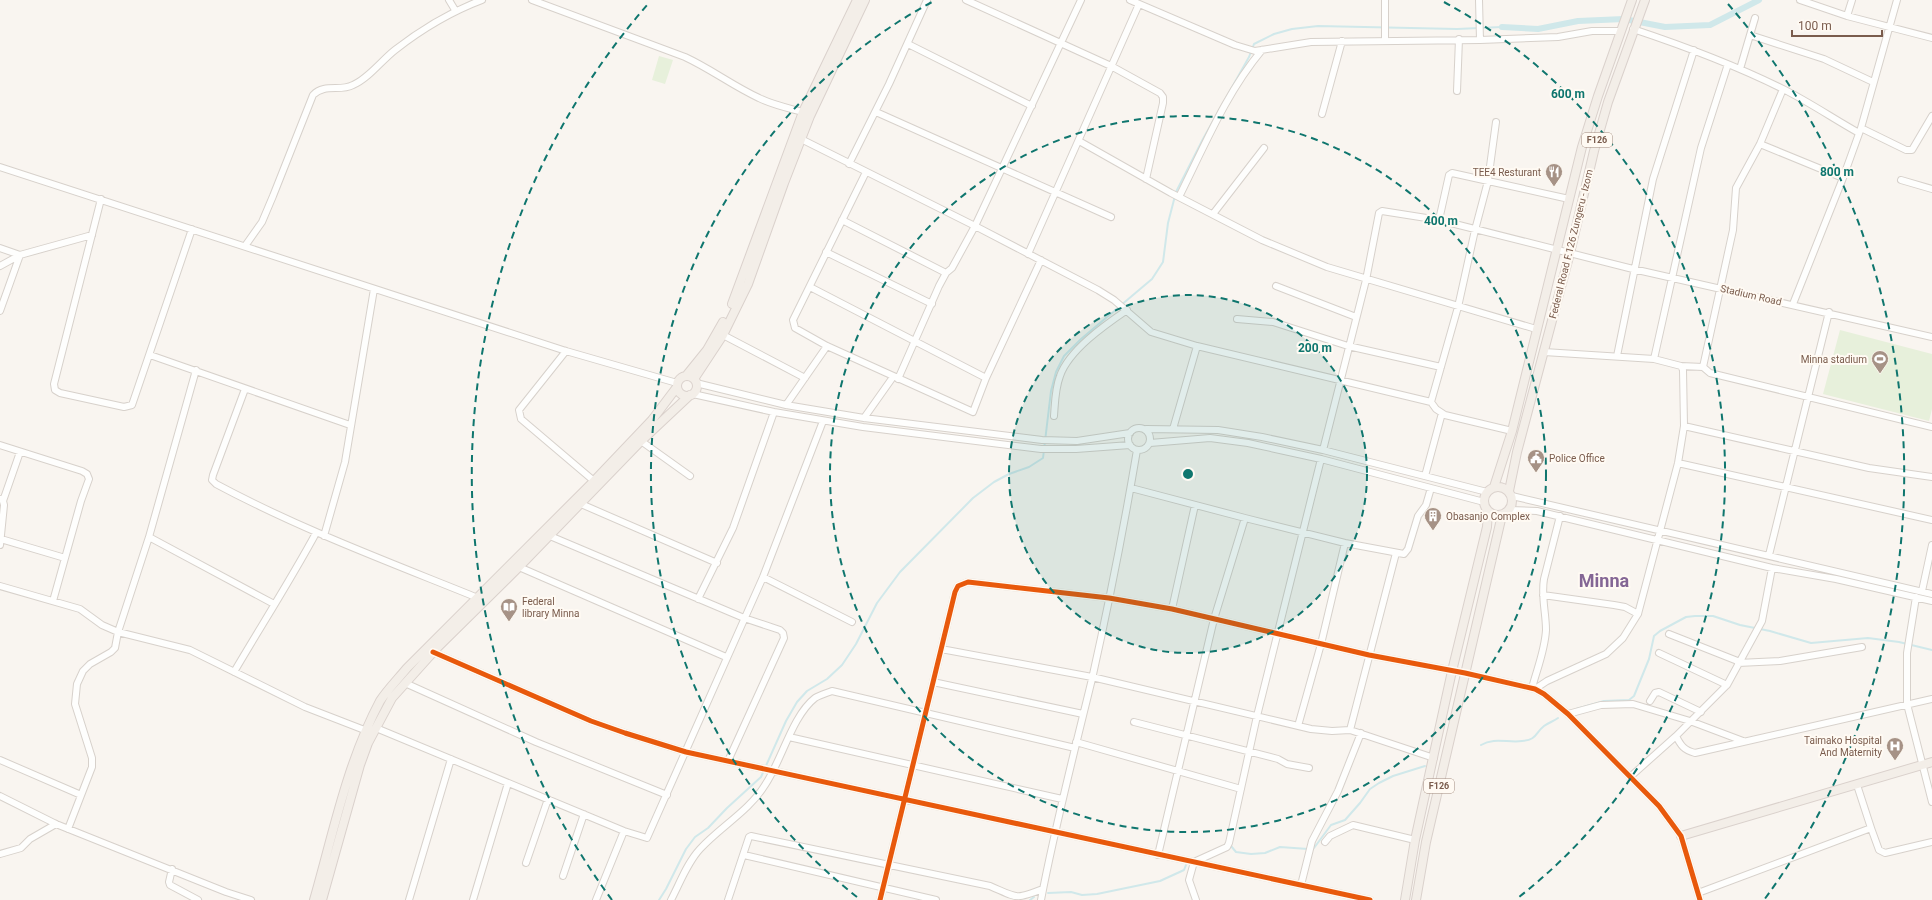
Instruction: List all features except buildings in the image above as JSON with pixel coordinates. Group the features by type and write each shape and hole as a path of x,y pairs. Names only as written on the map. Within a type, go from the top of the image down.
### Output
{"main road":[{"path":"692,379 732,304 803,112 857,0"},
{"path":"692,379 723,335 748,284 810,116 865,0"},
{"name":"Federal Road F.126 Zungeru - Izom","path":"1494,487 1512,431 1569,199 1598,96 1632,0"},
{"name":"Federal Road F.126 Zungeru - Izom","path":"1510,494 1516,452 1570,253 1594,151 1608,102 1645,0"},
{"path":"314,900 342,797 367,731 381,700 407,668 594,481 652,420 679,380 692,379"},
{"path":"322,900 360,765 376,728 392,698 434,652 550,536 641,441 691,394 697,387 692,379"},
{"path":"677,385 680,393 691,394"},
{"path":"1484,502 1487,492 1494,487 1502,487 1510,494"},
{"name":"F126","path":"1509,510 1513,501 1510,494"},
{"name":"F126","path":"1405,900 1416,840 1452,671 1486,531 1488,511 1484,502"},
{"path":"1488,511 1492,514 1502,514 1509,510"},
{"name":"F126","path":"1416,900 1426,842 1502,514"},
{"path":"1681,836 1932,762"}],"street":[{"path":"449,0 455,10"},
{"path":"245,246 262,222 313,95 326,87 342,88 355,85 395,50 455,10 482,0"},
{"path":"532,0 685,57 709,68 737,86 760,98 803,112"},
{"path":"849,164 876,112 927,0"},
{"path":"966,0 1061,42 1111,66 1160,93 1163,97 1146,179"},
{"path":"864,418 895,378 915,341 946,273 952,268 975,226 1081,0"},
{"path":"1130,0 1235,46 1255,51 1306,43 1558,37 1592,31 1621,30"},
{"path":"1385,0 1385,40"},
{"path":"1480,0 1480,40"},
{"path":"1800,0 1847,16 1932,38"},
{"path":"1847,16 1852,0"},
{"path":"1793,304 1860,131 1897,0"},
{"path":"1028,254 1140,4"},
{"path":"1740,69 1755,18"},
{"path":"1634,28 1740,69 1783,89 1860,131 1906,150 1912,150 1930,126 1932,116"},
{"path":"1750,35 1824,59 1873,82"},
{"path":"1457,91 1459,40"},
{"path":"1322,114 1342,41"},
{"path":"908,44 1032,106"},
{"path":"1178,196 1231,94 1245,70 1262,50"},
{"path":"1617,356 1633,269 1653,178 1694,50"},
{"path":"1654,359 1701,148 1728,64"},
{"path":"1703,367 1734,230 1736,188 1760,144 1783,89"},
{"path":"876,112 1111,217"},
{"path":"1431,402 1458,307 1475,230 1488,181 1496,122"},
{"path":"801,139 975,226 1114,300 1151,332 1197,346 1431,402 1442,413 1512,431"},
{"path":"1079,141 1146,179 1262,240 1327,267 1366,280 1536,329"},
{"path":"1760,144 1843,178"},
{"path":"1213,214 1264,148"},
{"path":"0,167 566,351 677,385"},
{"path":"866,172 793,320 796,328 827,346 972,412 974,411 986,378 1041,260"},
{"path":"1439,220 1449,174 1452,173 1569,199"},
{"path":"1900,180 1932,189"},
{"path":"101,199 54,384 55,390 60,393 124,407 130,406 134,402 192,229"},
{"name":"Stadium Road","path":"1366,280 1380,211 1439,220 1633,269 1829,312 1932,337"},
{"path":"842,220 946,273"},
{"path":"0,266 20,255 92,234"},
{"path":"0,248 20,255"},
{"path":"826,252 932,304"},
{"path":"0,311 20,255"},
{"path":"1323,450 1348,346 1366,280"},
{"path":"1276,286 1356,317"},
{"path":"810,287 986,378"},
{"path":"324,536 342,473 374,289"},
{"path":"1054,416 1059,376 1066,362 1126,309"},
{"path":"1769,556 1829,312"},
{"path":"1238,319 1273,322 1348,346 1441,367"},
{"path":"723,335 805,378"},
{"path":"786,405 827,346"},
{"path":"1173,429 1197,346"},
{"path":"566,351 519,410 519,414 521,419 594,481"},
{"path":"1544,352 1654,359 1681,366 1703,367 1710,373 1932,427"},
{"path":"150,355 196,370 350,426"},
{"path":"1534,689 1547,681 1606,654 1623,638 1638,614 1678,463 1684,426 1683,370 1681,366"},
{"path":"68,829 92,767 92,758 75,704 75,693 84,671 90,664 111,652 114,648 149,537 196,370"},
{"path":"692,379 786,405 864,418 1042,440 1077,441 1130,433 1137,428 1146,430 1218,430 1262,437 1323,450 1487,492"},
{"path":"245,389 212,480 216,484 260,508 316,534 478,598"},
{"path":"691,394 823,421 1040,449 1056,450 1130,445"},
{"path":"698,599 733,528 774,412"},
{"path":"1425,476 1442,413"},
{"path":"376,728 624,831 644,838 649,836 726,657 763,577 823,421"},
{"path":"1684,426 1869,468 1932,478"},
{"path":"1130,433 1128,439 1130,445 1137,450 1146,449 1150,443 1150,434 1146,430"},
{"path":"1150,443 1210,438 1262,446 1321,459 1484,502"},
{"path":"641,441 690,476"},
{"path":"0,445 82,470 89,478 53,601"},
{"path":"1041,900 1054,832 1092,677 1109,598 1137,450"},
{"path":"20,452 2,499 0,542 65,558"},
{"path":"1196,900 1189,880 1194,862 1228,845 1250,753 1257,716 1321,459"},
{"path":"1678,463 1786,486 1932,520"},
{"path":"1131,488 1345,543 1404,554 1418,516 1426,505 1431,488"},
{"path":"1510,494 1932,594"},
{"path":"581,504 717,563"},
{"path":"1172,610 1195,505"},
{"path":"1509,510 1532,510 1560,516 1772,568 1836,579 1932,602"},
{"path":"1534,689 1544,646 1546,623 1543,595 1544,579 1560,516"},
{"path":"1158,855 1214,619 1245,518"},
{"path":"234,672 316,534"},
{"path":"550,536 744,618 780,630 783,633 784,638 728,761"},
{"path":"149,537 274,604"},
{"path":"1298,726 1322,644 1345,543"},
{"path":"1922,591 1932,545"},
{"path":"1350,730 1396,553"},
{"path":"519,567 726,657"},
{"path":"1630,777 1676,736 1727,685 1762,621 1772,568"},
{"path":"763,577 852,622"},
{"path":"880,900 955,592 958,586 963,583 976,582 1109,598 1172,610 1369,655 1465,673 1534,689 1544,694 1568,714 1659,806 1681,836 1700,900"},
{"path":"0,586 80,609 102,625 118,632 190,650 305,707 367,731"},
{"path":"1543,595 1625,607 1638,614"},
{"path":"1916,597 1907,653 1908,704 1932,802"},
{"path":"1669,634 1739,663 1780,661 1862,647"},
{"path":"942,649 1092,677 1194,700 1298,726 1327,731 1350,730 1434,758"},
{"path":"434,652 591,721 686,752 1370,900"},
{"path":"1659,653 1727,685"},
{"path":"933,682 1083,714"},
{"path":"405,683 536,742 667,795"},
{"path":"672,900 693,857 719,830 757,796 773,772 789,737 805,709 816,697 832,690 1075,745 1241,789"},
{"path":"1650,701 1655,693 1659,692 1701,712"},
{"path":"1676,736 1680,744 1686,750 1695,753 1908,704 1932,700"},
{"path":"1568,714 1602,705 1633,704 1690,722 1744,742"},
{"path":"1134,722 1278,759 1286,764 1309,768"},
{"path":"1301,885 1311,845 1341,784 1360,733"},
{"path":"789,737 1062,800"},
{"path":"408,900 451,759"},
{"path":"0,760 81,795"},
{"path":"473,900 508,783"},
{"path":"1857,785 1879,850 1885,853 1932,842"},
{"path":"0,796 68,829 172,869 226,892 251,900"},
{"path":"526,863 548,799"},
{"path":"563,876 584,814"},
{"path":"0,854 20,848 30,839 56,824"},
{"path":"1325,842 1330,836 1353,825 1416,840"},
{"path":"1698,893 1871,828"},
{"path":"596,900 624,831"},
{"path":"728,900 749,837 753,836 888,866 990,886 1011,896 1023,899 1043,889"},
{"path":"744,855 936,900"},
{"path":"172,869 169,882 170,885 198,900"}],"green space":[{"path":"659,56 673,60 665,84 652,80"},
{"name":"Minna stadium","path":"1840,330 1932,354 1932,409 1929,421 1823,394"}],"waterway":[{"path":"1502,27 1538,29 1578,21 1624,19 1665,27 1710,25 1759,0"},
{"path":"659,900 686,849 695,837 708,828 727,808 761,777 786,721 797,702 807,691 827,679 842,665 856,644 877,603 900,572 973,498 994,482 1009,474 1029,467 1043,458 1051,391 1056,372 1064,356 1081,339 1152,279 1163,262 1168,223 1176,192 1203,139 1249,57 1254,44 1274,34 1292,29 1318,26 1457,29 1502,27"},
{"path":"1576,709 1604,701 1629,700 1634,696 1649,659 1654,636 1660,631 1686,617 1713,616 1740,625 1770,631 1811,643 1868,638 1899,642 1932,650"},
{"path":"1481,745 1491,741 1517,741 1533,738 1544,726 1558,718"},
{"path":"1312,848 1314,848 1331,825 1345,820 1370,789 1393,776 1425,766"},
{"path":"1231,846 1236,852 1251,854 1265,853 1280,847 1308,849"},
{"path":"1048,893 1071,892 1082,895 1097,894 1160,881 1184,870 1186,865"},
{"path":"1030,900 1034,897"}],"cycle path":[{"path":"880,900 955,592 958,586 968,582 1109,598 1172,609 1369,655 1465,673 1535,689 1544,694 1568,714 1659,806 1681,836 1700,900"},
{"path":"433,652 591,721 686,752 1370,900"}],"place":[{"name":"TEE4 Resturant","path":"1554,187"},
{"name":"Minna stadium","path":"1880,374"},
{"name":"Police Office","path":"1536,473"},
{"name":"Obasanjo Complex","path":"1433,531"},
{"name":"Federal library Minna","path":"509,622"},
{"name":"Taimako Hospital And Maternity","path":"1895,761"}],"district":[{"name":"Minna","path":"1604,580"}]}
